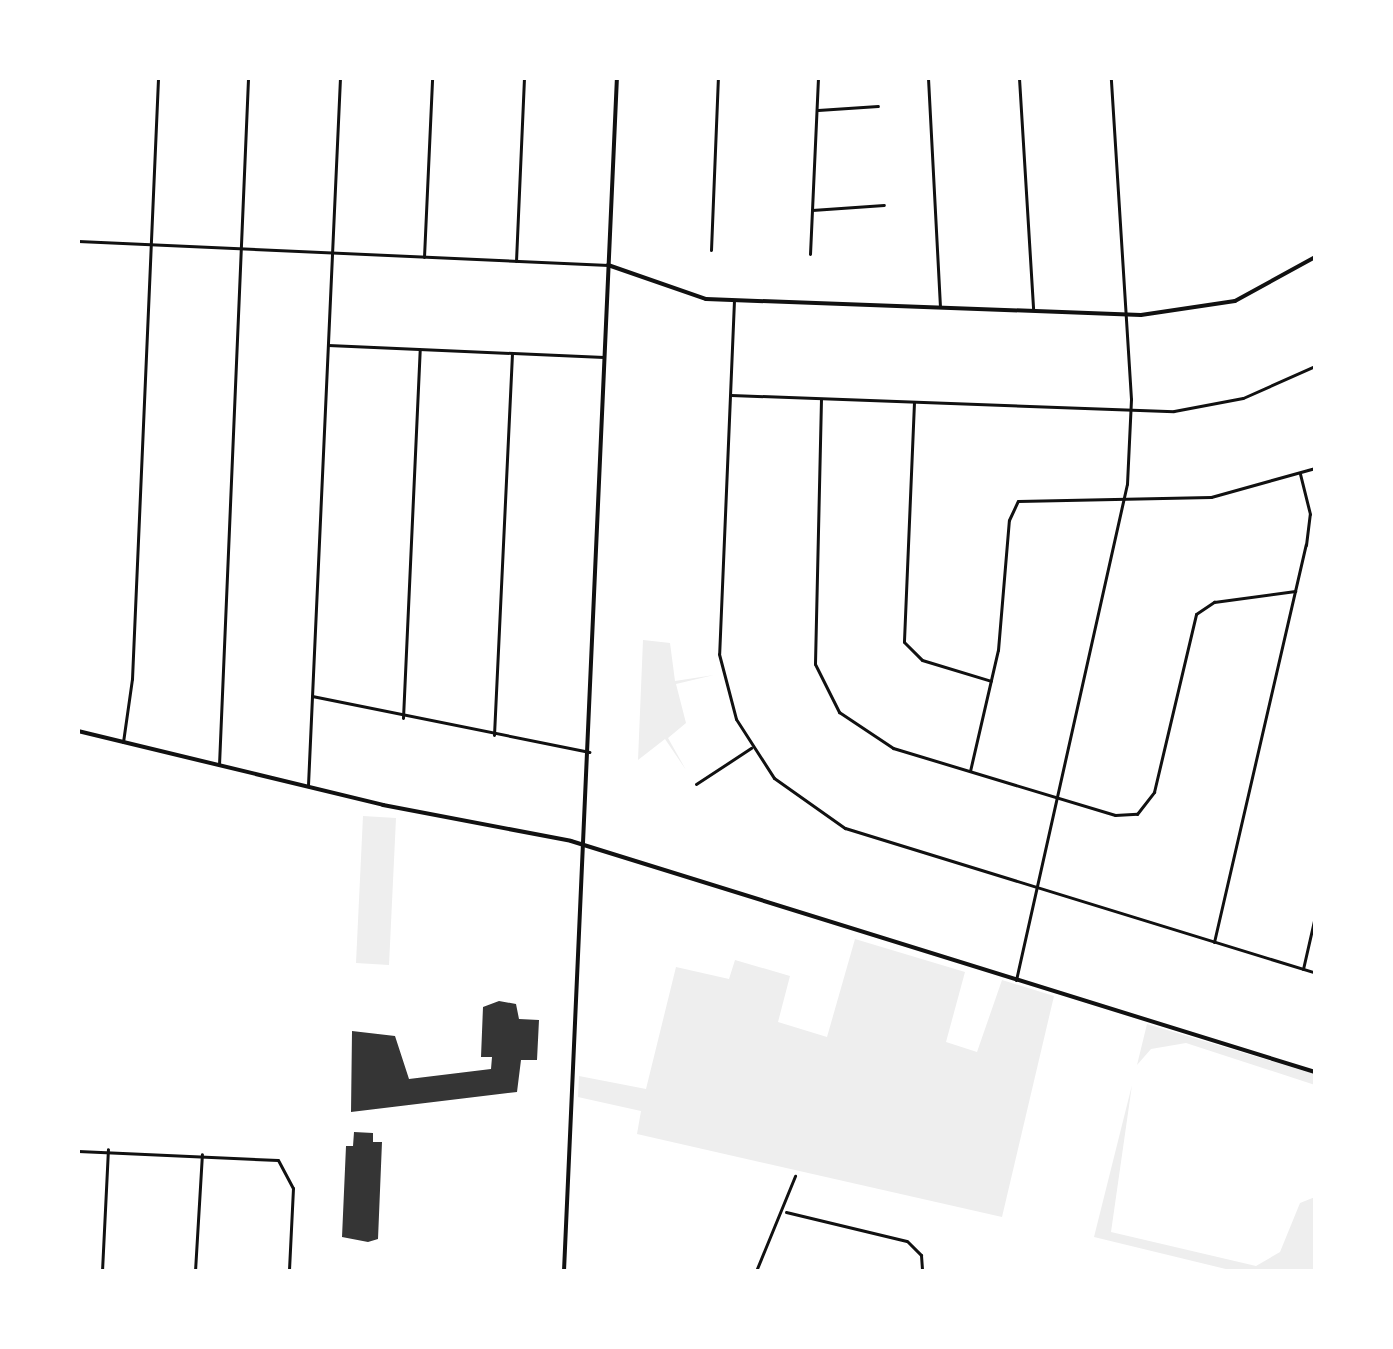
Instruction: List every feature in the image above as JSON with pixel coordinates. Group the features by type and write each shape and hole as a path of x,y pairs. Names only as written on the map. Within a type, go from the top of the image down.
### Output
{"street":[{"path":"123,742 132,679 158,78"},
{"path":"219,765 248,78"},
{"path":"308,787 340,78"},
{"path":"424,257 432,78"},
{"path":"516,261 524,78"},
{"path":"564,1271 617,78"},
{"path":"711,250 718,78"},
{"path":"810,254 818,78"},
{"path":"928,78 940,308"},
{"path":"1019,78 1033,311"},
{"path":"1016,980 1125,499 1130,410 1111,78"},
{"path":"817,110 878,106"},
{"path":"812,210 884,205"},
{"path":"78,241 608,265 691,296 1126,315 1221,306 1315,257"},
{"path":"734,300 719,654 751,748 809,808 845,828 1315,973"},
{"path":"328,345 606,357"},
{"path":"403,718 420,349"},
{"path":"494,735 512,353"},
{"path":"729,395 1130,410 1211,406 1315,366"},
{"path":"821,399 811,632 819,679 839,712 871,739 1126,816 1147,806 1196,614 1214,602 1295,591"},
{"path":"914,402 906,648 991,681"},
{"path":"970,771 1004,614 1009,520 1018,501 1211,497 1315,468"},
{"path":"1214,942 1310,514 1300,474"},
{"path":"312,696 403,718 589,752"},
{"path":"78,731 308,787 585,847 1315,1072"},
{"path":"696,784 751,748"},
{"path":"1303,969 1315,916"},
{"path":"102,1271 108,1149"},
{"path":"78,1151 108,1149 266,1157 292,1177 289,1271"},
{"path":"195,1271 202,1154"},
{"path":"756,1271 786,1212 795,1176"},
{"path":"786,1212 907,1241 921,1255 922,1271"}],"shaded area":[{"path":"643,640 670,643 675,681 714,675 676,684 686,723 668,738 686,770 665,739 638,760"},
{"path":"363,816 396,818 389,965 356,963"},
{"path":"855,939 965,972 946,1042 977,1052 1002,980 1054,996 1002,1217 637,1134 641,1111 578,1097 579,1076 646,1089 676,967 729,979 735,960 790,976 778,1022 827,1037"},
{"path":"1147,1024 1315,1074 1315,1085 1186,1043 1151,1049 1137,1065"},
{"path":"1132,1085 1111,1232 1256,1266 1280,1252 1300,1203 1315,1197 1315,1271 1234,1271 1094,1237"}],"building":[{"path":"499,1001 516,1004 519,1019 539,1020 537,1060 521,1060 517,1092 351,1112 352,1031 395,1036 409,1079 491,1069 492,1057 481,1057 483,1007"},
{"path":"354,1132 373,1133 373,1142 382,1142 378,1239 368,1242 342,1237 346,1146 353,1146"}]}
